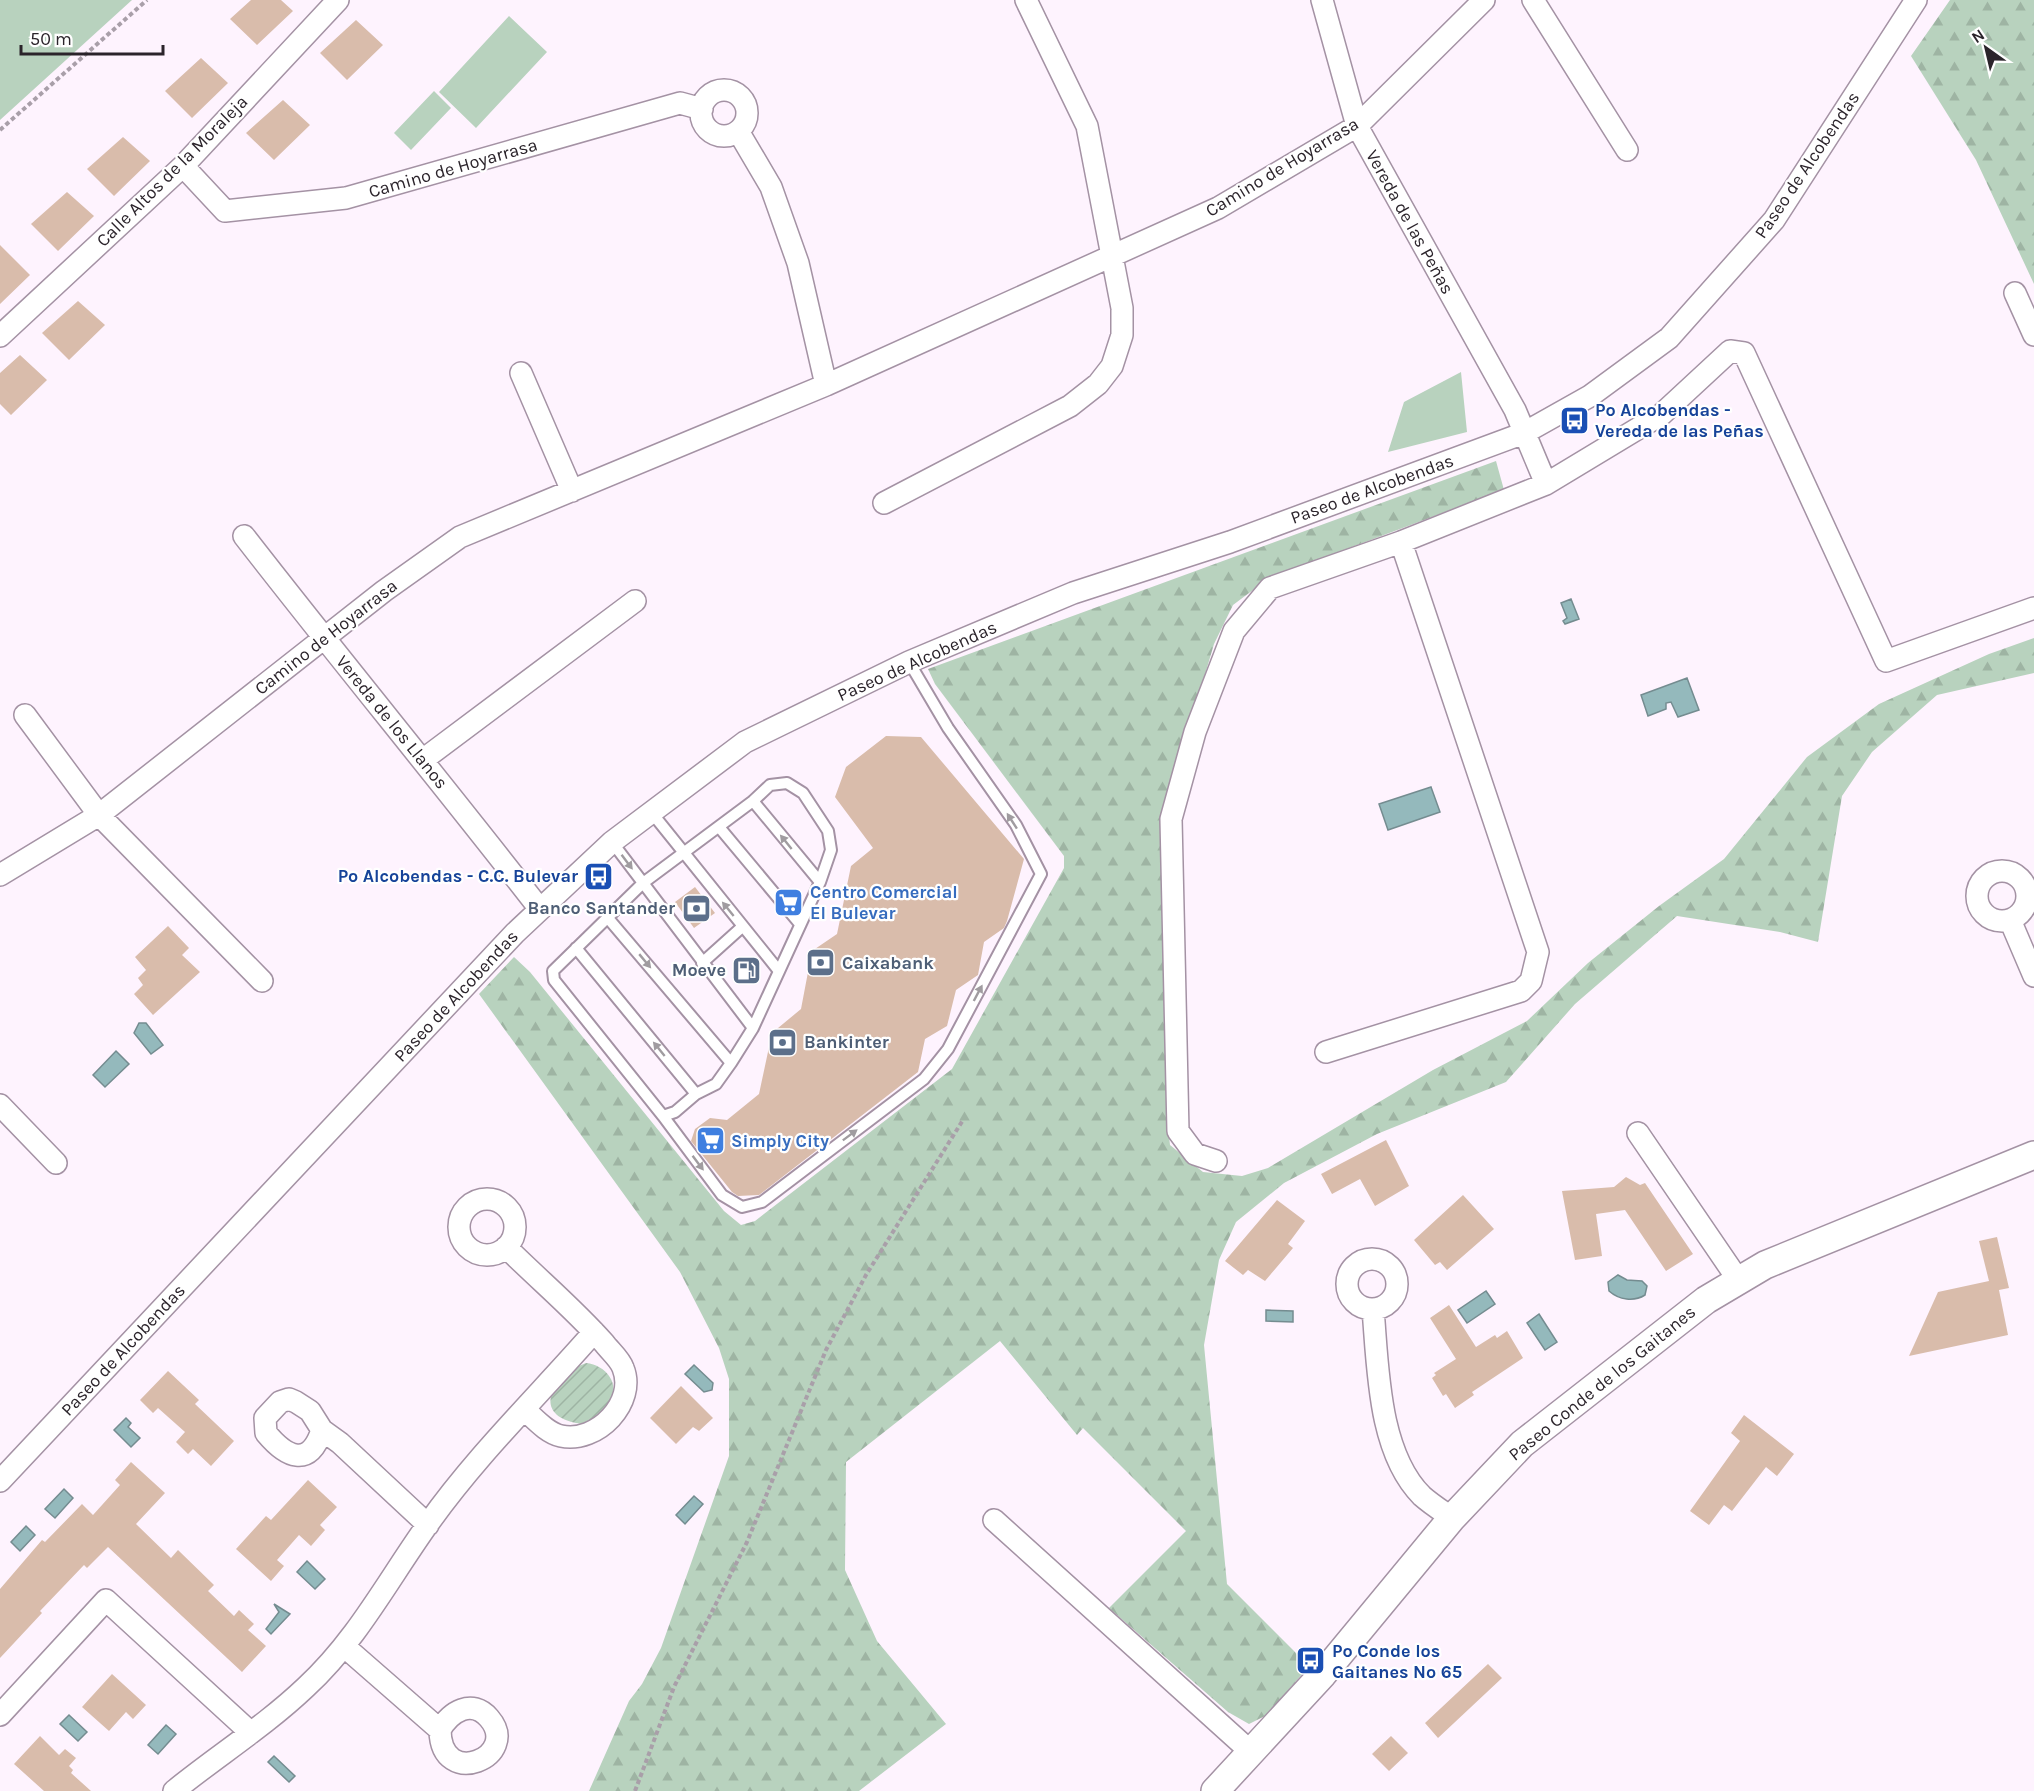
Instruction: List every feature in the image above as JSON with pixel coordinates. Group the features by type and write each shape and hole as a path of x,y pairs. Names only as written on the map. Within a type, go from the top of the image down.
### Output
{"street":[{"name":"Calle Altos de la Moraleja","path":"0,336 183,166 338,0"},
{"path":"884,503 1070,406 1098,384 1112,366 1122,335 1122,308 1087,126 1026,0"},
{"name":"Vereda de las Peñas","path":"1322,0 1357,126 1515,410 1546,484"},
{"name":"Camino de Hoyarrasa","path":"0,875 99,815 384,591 460,537 826,385 1218,208 1357,126 1484,0"},
{"path":"1533,0 1627,150"},
{"name":"Paseo de Alcobendas","path":"2,1474 539,908 612,842 746,742 909,662 1073,593 1230,542 1524,433 1590,396 1669,338 1774,220 1916,0"},
{"path":"719,90 736,93 747,107 744,124 730,135 712,133 702,118 702,110 705,101 719,90"},
{"name":"Camino de Hoyarrasa","path":"183,166 225,211 346,198 680,102 702,110"},
{"path":"738,131 771,187 798,263 826,385"},
{"path":"2015,293 2034,335"},
{"path":"1216,1161 1195,1154 1178,1131 1171,819 1195,732 1234,631 1270,588 1401,542 1546,484 1662,414 1730,351 1744,353 1886,661 2034,608"},
{"path":"521,373 572,491"},
{"name":"Vereda de los Llanos","path":"244,536 324,639 424,759 539,908"},
{"path":"1326,1052 1521,991 1531,981 1538,952 1401,542"},
{"path":"424,759 635,601"},
{"path":"25,716 99,815 262,981"},
{"path":"2010,920 2034,976"},
{"path":"0,1105 56,1163"},
{"path":"1638,1133 1739,1281"},
{"name":"Paseo Conde de los Gaitanes","path":"1215,1791 1323,1674 1452,1518 1522,1444 1706,1300 1765,1265 2034,1155"},
{"path":"506,1247 594,1332 623,1366 627,1380 626,1395 618,1409 593,1431 574,1437 560,1436 544,1427 525,1410"},
{"path":"1373,1309 1380,1400 1389,1434 1406,1474 1422,1496 1452,1518"},
{"path":"174,1791 251,1733 306,1687 345,1647 428,1525 487,1447 525,1410 594,1332"},
{"path":"322,1430 340,1443 428,1525"},
{"path":"994,1520 1251,1752"},
{"path":"0,1715 106,1600 251,1733"},
{"path":"345,1647 440,1730"}],"lane":[{"path":"663,1116 675,1112 696,1094 716,1084 731,1063 753,1028 820,882 831,850 828,831 803,794 787,783 770,786 643,883 553,971 554,980 663,1116 722,1195 742,1207 762,1202 924,1079 948,1049 1041,874 1016,825 948,729 909,662"},
{"path":"753,801 820,882"},
{"path":"652,813 778,971"},
{"path":"719,827 800,924"},
{"path":"612,842 753,1028"},
{"path":"607,917 731,1063"},
{"path":"702,963 742,927"},
{"path":"576,948 696,1094"}],"path":[{"path":"0,130 147,0"},
{"path":"635,1791 674,1688 747,1542 826,1350 866,1275 963,1120"}],"green space":[{"path":"0,0 132,0 0,120"},
{"path":"1950,0 2034,0 2034,284 1976,160 1911,56"},
{"path":"509,16 547,52 476,128 439,92"},
{"path":"434,91 451,108 411,150 394,133"},
{"path":"1461,372 1467,432 1388,452 1404,402"},
{"path":"1496,461 1504,490 1269,578 1233,605 1214,644 1163,817 1167,1119 1170,1145 1203,1172 1242,1176 1268,1168 1433,1070 1527,1021 1588,963 1659,906 1724,859 1807,757 1879,704 1989,654 2034,638 2034,673 1937,695 1872,752 1842,796 1818,942 1780,932 1677,916 1575,1004 1506,1082 1377,1134 1284,1183 1236,1222 1219,1260 1204,1345 1227,1584 1309,1666 1267,1715 1249,1724 1228,1712 1109,1608 1186,1531 1083,1428 1077,1435 1000,1341 846,1462 845,1570 877,1641 946,1724 859,1791 589,1791 629,1701 642,1684 661,1648 729,1456 729,1379 719,1348 680,1272 479,994 514,957 530,972 724,1211 741,1225 755,1221 952,1069 1064,868 1064,856 935,684 928,669"},
{"path":"586,1363 600,1367 610,1377 614,1389 613,1396 608,1407 584,1424 567,1421 551,1406 551,1397 562,1378"}],"water":[{"path":"1571,599 1579,619 1565,624 1563,621 1567,618 1561,603"},
{"path":"1687,678 1699,710 1678,717 1671,702 1666,703 1666,709 1648,716 1641,695"},
{"path":"1431,787 1440,812 1388,830 1379,804"},
{"path":"139,1023 146,1023 163,1045 151,1054 134,1033"},
{"path":"116,1051 129,1064 105,1087 93,1075"},
{"path":"1618,1275 1627,1280 1642,1281 1647,1286 1645,1295 1631,1299 1613,1294 1609,1291 1608,1282"},
{"path":"1486,1291 1495,1304 1467,1323 1458,1310"},
{"path":"1266,1310 1293,1311 1293,1322 1266,1321"},
{"path":"1539,1314 1557,1342 1545,1350 1527,1323"},
{"path":"694,1365 713,1383 712,1390 704,1392 685,1374"},
{"path":"126,1418 131,1423 128,1427 140,1438 131,1447 114,1430"},
{"path":"64,1489 73,1498 55,1518 45,1509"},
{"path":"694,1496 703,1504 685,1524 676,1515"},
{"path":"26,1526 35,1535 20,1551 11,1542"},
{"path":"307,1561 325,1579 315,1589 297,1572"},
{"path":"274,1604 290,1614 271,1634 266,1629 279,1612"},
{"path":"69,1715 87,1732 78,1741 60,1724"},
{"path":"166,1725 176,1734 158,1754 148,1745"},
{"path":"274,1756 295,1776 289,1782 268,1762"}],"building":[{"path":"251,0 281,0 293,11 257,45 230,19"},
{"path":"356,20 383,45 347,80 320,53"},
{"path":"201,58 228,83 192,118 165,91"},
{"path":"283,100 310,125 274,160 246,133"},
{"path":"123,137 150,161 114,196 87,169"},
{"path":"67,192 94,216 58,251 31,224"},
{"path":"0,245 30,275 0,304"},
{"path":"78,301 105,325 69,360 42,333"},
{"path":"20,355 47,380 11,415 0,404 0,373"},
{"path":"886,736 921,737 1024,859 1007,921 1004,928 984,942 978,975 956,990 947,1026 925,1039 918,1072 759,1195 738,1196 732,1192 691,1141 695,1129 710,1118 727,1120 759,1094 772,1033 801,1009 812,951 837,934 851,866 873,848 835,797 846,767"},
{"path":"695,887 715,913 694,928 675,902"},
{"path":"168,926 189,948 182,955 200,972 153,1015 134,994 143,985 138,978 146,970 135,957"},
{"path":"1386,1140 1409,1186 1375,1206 1360,1179 1332,1194 1321,1174"},
{"path":"1626,1177 1640,1185 1645,1183 1693,1254 1666,1271 1625,1210 1596,1214 1602,1256 1575,1260 1562,1191 1614,1187"},
{"path":"1463,1195 1494,1229 1447,1270 1440,1262 1435,1265 1414,1240"},
{"path":"1277,1200 1305,1221 1288,1244 1293,1248 1265,1281 1248,1270 1243,1275 1225,1261"},
{"path":"1997,1237 2009,1288 1999,1290 2008,1335 1909,1356 1938,1292 1989,1281 1979,1241"},
{"path":"1449,1305 1476,1347 1495,1335 1497,1338 1507,1331 1523,1358 1472,1392 1474,1395 1455,1408 1446,1394 1443,1396 1432,1378 1436,1375 1434,1373 1456,1359 1430,1318"},
{"path":"168,1371 199,1400 195,1404 234,1441 211,1466 193,1449 188,1454 176,1442 185,1432 158,1408 153,1413 140,1400"},
{"path":"681,1386 713,1418 699,1431 693,1427 676,1444 650,1418"},
{"path":"1744,1415 1794,1454 1777,1476 1766,1467 1732,1511 1724,1505 1709,1525 1690,1511 1740,1441 1731,1433"},
{"path":"131,1462 165,1493 136,1524 171,1558 178,1550 214,1585 208,1591 234,1616 239,1610 254,1624 248,1630 266,1646 242,1672 108,1547 87,1568 84,1565 40,1611 42,1613 0,1658 0,1589 42,1540 45,1542 82,1504 93,1515 120,1485 115,1480"},
{"path":"308,1480 337,1507 320,1525 325,1530 311,1546 299,1535 277,1560 284,1566 271,1581 236,1549 266,1516 271,1520"},
{"path":"1488,1664 1502,1678 1438,1738 1425,1723"},
{"path":"112,1674 146,1705 133,1719 126,1712 109,1731 82,1707"},
{"path":"40,1736 59,1755 65,1749 76,1758 69,1766 73,1770 71,1773 91,1791 44,1791 14,1764"},
{"path":"1391,1736 1408,1753 1389,1771 1372,1754"}],"place":[{"name":"Pº Alcobendas - Vereda de las Peñas","path":"1574,420"},
{"name":"Pº Alcobendas - C.C. Bulevar","path":"599,876"},
{"name":"Centro Comercial El Bulevar","path":"789,902"},
{"name":"Banco Santander","path":"696,908"},
{"name":"Caixabank","path":"821,963"},
{"name":"Moeve","path":"747,970"},
{"name":"Bankinter","path":"783,1042"},
{"name":"Simply City","path":"710,1141"},
{"name":"Pº Conde los Gaitanes Nº 65","path":"1311,1661"}]}
